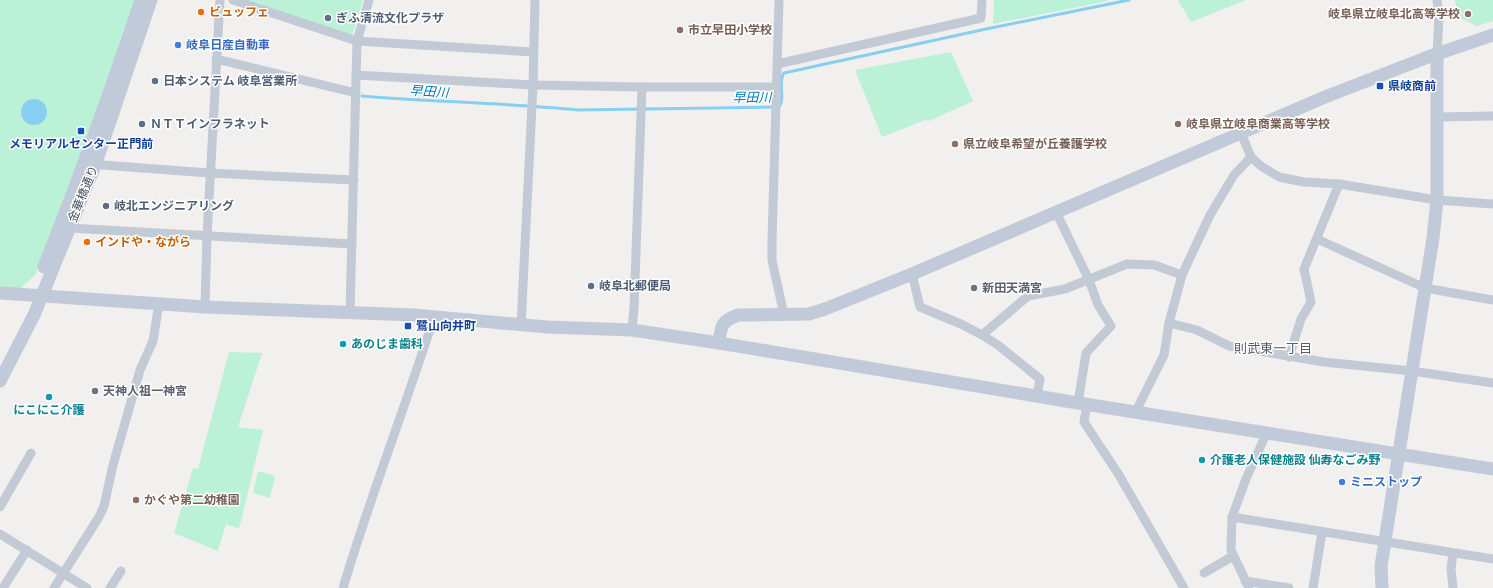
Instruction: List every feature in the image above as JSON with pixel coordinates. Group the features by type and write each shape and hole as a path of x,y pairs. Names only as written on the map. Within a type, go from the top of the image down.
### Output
{"street":[{"name":"金華橋通り","path":"0,381 34,315 38,295 141,0"},
{"name":"金華橋通り","path":"0,363 38,295 70,228 96,163 151,0"},
{"path":"205,307 210,173 220,0"},
{"path":"234,0 357,41 533,52"},
{"path":"350,312 357,41 369,0"},
{"path":"521,325 533,85 535,0"},
{"path":"779,0 772,260 784,315"},
{"path":"777,64 981,18 982,0"},
{"path":"1382,588 1381,566 1384,542 1433,238 1437,200 1438,117 1436,54 1439,16 1437,0"},
{"path":"719,343 721,328 728,319 738,315 809,314 825,310 1325,97 1436,54 1493,35"},
{"path":"216,59 356,93"},
{"path":"356,75 533,85 776,87"},
{"path":"632,330 642,87"},
{"path":"1438,117 1493,116"},
{"path":"1241,132 1251,157 1261,166 1279,176 1304,182 1339,184 1437,200 1493,204"},
{"path":"1136,412 1164,355 1169,322 1182,275 1210,215 1234,175 1251,157"},
{"path":"96,163 102,165 210,173 354,180"},
{"path":"1289,357 1301,319 1311,302 1304,269 1339,184"},
{"path":"1056,212 1088,280 1098,306 1111,326 1086,353 1083,403 1084,422 1119,475 1184,588"},
{"path":"70,228 352,244"},
{"path":"1317,239 1425,288 1493,300"},
{"path":"982,335 1028,296 1065,289 1081,281 1088,280 1127,264 1154,265 1182,275"},
{"path":"912,274 920,307 961,324 998,345 1040,379 1037,396"},
{"path":"0,293 205,307 350,312 434,317 521,325 632,330 1493,469"},
{"path":"54,588 99,517 104,506 113,465 140,370 154,341 159,303"},
{"path":"343,588 362,525 397,423 415,376 434,317"},
{"path":"1169,322 1197,330 1229,346 1324,362 1412,371 1493,383"},
{"path":"1267,432 1246,479 1232,517 1231,550 1247,584 1288,588"},
{"path":"0,507 31,454"},
{"path":"1232,517 1493,559"},
{"path":"1313,588 1322,532"},
{"path":"0,534 87,588"},
{"path":"3,588 27,550"},
{"path":"1453,553 1451,569 1454,588"},
{"path":"1204,573 1234,556"},
{"path":"110,588 121,571"}],"green space":[{"path":"0,0 135,0 111,72 36,274 20,289 0,289"},
{"name":"ぎふ清流文化プラザ","path":"246,0 363,0 352,36"},
{"path":"994,0 1107,0 1108,1 993,24"},
{"path":"1178,0 1246,0 1191,22"},
{"path":"1455,0 1493,0 1493,21 1477,26 1458,17"},
{"path":"951,52 973,101 929,121 925,120 882,137 855,70"},
{"path":"229,352 262,353 238,427 263,430 239,529 226,524 218,551 174,533 193,468 198,469"},
{"path":"258,471 275,476 270,498 253,493"}],"water":[{"path":"34,99 43,103 47,112 43,121 34,125 25,121 21,112 25,103"}],"waterway":[{"name":"早田川","path":"362,96 578,110 779,107 782,99 781,81 784,73 986,29 1129,0"}],"place":[{"name":"ビュッフェ","path":"201,12"},
{"name":"岐阜県立岐阜北高等学校","path":"1468,14"},
{"name":"ぎふ清流文化プラザ","path":"328,18"},
{"name":"市立早田小学校","path":"680,30"},
{"name":"岐阜日産自動車","path":"178,45"},
{"name":"日本システム 岐阜営業所","path":"155,81"},
{"name":"県岐商前","path":"1380,86"},
{"name":"ＮＴＴインフラネット","path":"142,124"},
{"name":"岐阜県立岐阜商業高等学校","path":"1178,124"},
{"name":"メモリアルセンター正門前","path":"81,131"},
{"name":"県立岐阜希望が丘養護学校","path":"955,144"},
{"name":"岐北エンジニアリング","path":"106,206"},
{"name":"インドや・ながら","path":"87,242"},
{"name":"岐阜北郵便局","path":"591,286"},
{"name":"新田天満宮","path":"974,288"},
{"name":"鷺山向井町","path":"408,326"},
{"name":"あのじま歯科","path":"343,344"},
{"name":"天神人祖一神宮","path":"95,391"},
{"name":"にこにこ介護","path":"49,397"},
{"name":"介護老人保健施設 仙寿なごみ野","path":"1202,460"},
{"name":"ミニストップ","path":"1342,482"},
{"name":"かぐや第二幼稚園","path":"136,500"}],"district":[{"name":"則武東一丁目","path":"1273,348"}]}
